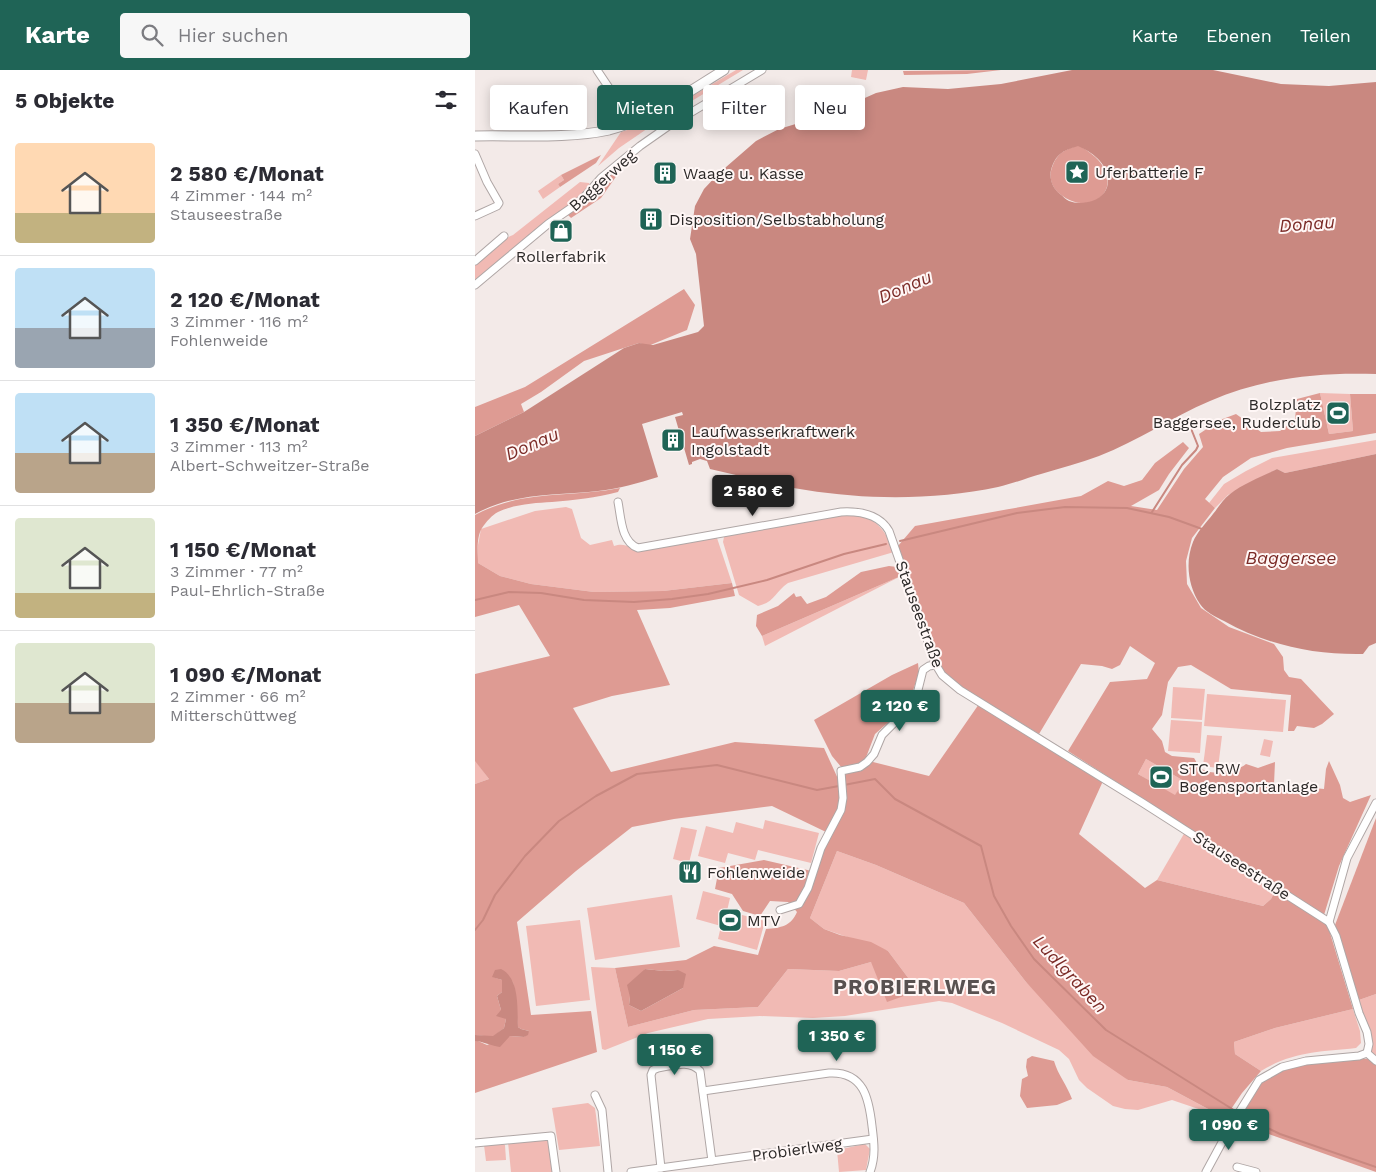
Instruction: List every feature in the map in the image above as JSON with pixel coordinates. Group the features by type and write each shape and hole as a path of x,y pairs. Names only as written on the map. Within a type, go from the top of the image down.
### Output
{"street":[{"path":"597,70 607,85"},
{"path":"693,89 724,70"},
{"name":"Baggerweg","path":"475,285 548,224 574,206 601,178 640,146 670,125 762,70"},
{"path":"475,136 583,133 609,130"},
{"path":"475,154 487,182 499,203 497,206 475,216"},
{"path":"475,261 503,236"},
{"name":"Stauseestraße","path":"618,502 627,540 632,546 638,548 841,512 860,511 875,518 887,527 889,531 936,665 942,675 960,690 1143,803 1329,922"},
{"path":"780,910 799,904 808,888 821,848 839,816 843,802 841,771 860,767 873,754 882,735 910,707 917,694 923,670 929,666 936,665"},
{"path":"1367,1053 1369,1044 1367,1032 1359,1013 1336,936 1329,922 1347,858 1376,803"},
{"path":"1367,1053 1376,1061"},
{"path":"1206,1172 1241,1107 1259,1080 1282,1067 1306,1061 1359,1056 1367,1053"},
{"path":"661,1168 651,1074 653,1070 658,1068 688,1063 695,1065 700,1070 712,1161"},
{"path":"703,1091 829,1073 845,1075 857,1082 866,1093 870,1107 875,1155 870,1172"},
{"path":"595,1095 602,1110 608,1172"},
{"path":"475,1143 551,1136 556,1172"},
{"name":"Probierlweg","path":"631,1172 873,1139"},
{"path":"1237,1167 1256,1172"}],"shaded area":[{"path":"736,70 743,70 718,85 711,85"},
{"path":"852,70 868,70 866,80 851,77"},
{"path":"1001,70 967,74 904,75 903,71"},
{"path":"703,90 703,94 693,100 693,95"},
{"path":"645,130 619,148 598,166 621,132"},
{"path":"1078,145 1096,157 1105,170 1108,182 1105,192 1097,200 1086,203 1074,202 1060,194 1051,180 1051,171 1058,157 1064,151"},
{"path":"601,155 596,163 560,187 558,184 564,180 561,175"},
{"path":"629,158 601,198 571,218 567,214 585,201 603,181"},
{"path":"561,175 564,180 558,184 560,187 543,199 538,191"},
{"path":"580,182 589,183 590,185 585,194 475,280 475,265 499,244"},
{"path":"684,289 695,305 687,330 648,346 639,343 584,361 521,404 524,412 475,436 475,407 525,387"},
{"name":"Bolzplatz Baggersee, Ruderclub","path":"1320,393 1350,394 1353,431 1329,434"},
{"path":"1320,393 1329,434 1353,431 1350,394 1376,394 1376,433 1287,448 1251,458 1223,477 1205,499 1215,508 1192,538 1186,561 1187,584 1201,608 1229,627 1274,644 1283,657 1284,670 1289,677 1301,679 1334,714 1314,728 1297,726 1294,731 1288,731 1291,695 1231,689 1191,665 1178,667 1168,682 1162,715 1152,729 1162,741 1165,752 1172,756 1194,758 1205,771 1224,772 1237,769 1246,764 1258,768 1275,762 1274,784 1324,789 1326,769 1329,761 1340,785 1343,798 1350,802 1371,795 1339,866 1324,915 1068,751 1110,682 1147,679 1155,663 1130,646 1120,665 1112,669 1081,664 1039,734 963,688 946,674 938,661 898,546 915,526 1081,496 1108,481 1124,486 1142,480 1155,463 1183,442 1189,448 1159,490 1131,506 1157,510 1184,469 1203,447 1199,434 1220,420 1236,414 1261,432 1280,431 1295,419 1297,399","holes":["1146,759 1184,781 1175,795 1138,774"]},
{"path":"1376,440 1376,454 1285,473 1277,469 1228,495 1215,508 1209,503 1224,484 1272,458"},
{"path":"620,488 618,492 601,496 525,504 505,509 489,519 480,532 478,545 478,563 500,576 531,584 594,592 663,591 732,583 735,596 670,608 637,610 670,685 612,696 573,708 611,772 735,742 824,748 839,781 841,803 826,832 772,806 674,819 632,827 576,871 517,922 531,1015 591,1011 597,1052 475,1093 475,1041 487,1045 510,1036 524,1037 529,1031 518,1027 513,982 493,977 502,980 502,992 497,996 506,1019 504,1028 493,1037 475,1035 475,784 489,779 475,761 475,674 550,656 519,605 475,617 475,515 511,501"},
{"path":"566,507 572,509 581,538 590,545 612,540 614,546 624,545 640,551 717,538 732,583 663,591 594,592 531,584 500,576 478,563 478,545 481,529 535,511"},
{"path":"851,514 873,521 883,531 894,552 788,583 772,599 758,606 739,595 723,542 724,537"},
{"path":"889,566 897,567 901,576 762,636 756,626 757,615 778,606 794,593 796,597 801,596 807,604 826,597 861,572"},
{"path":"901,576 765,646 762,636"},
{"path":"918,663 919,673 908,705 875,734 865,760 929,776 979,704 1103,781 1079,834 1145,888 1157,880 1263,906 1271,899 1276,889 1327,923 1353,1009 1275,1028 1234,1042 1235,1054 1261,1071 1242,1093 1225,1118 1167,1087 1128,1080 1093,1056 1026,982 964,903 876,865 837,851 810,918 824,929 840,935 871,942 888,951 918,991 887,1002 871,962 839,971 788,969 758,1007 694,1010 628,1027 615,968 686,960 714,946 758,955 766,929 785,925 795,917 797,912 788,902 770,901 760,916 743,911 732,894 715,889 719,868 764,860 816,872 828,838 844,810 842,768 832,756 814,720 892,675","holes":["645,969 678,970 683,988 641,1011 629,1005 630,997"]},
{"path":"1173,687 1205,689 1202,720 1171,718"},
{"path":"1207,694 1286,700 1283,732 1204,726"},
{"path":"1171,720 1202,722 1200,753 1168,751"},
{"path":"1207,735 1222,736 1218,768 1203,766"},
{"path":"1264,739 1273,741 1270,757 1260,755"},
{"name":"STC RW Bogensportanlage","path":"1146,759 1184,781 1175,796 1138,774"},
{"path":"475,760 489,779 475,784"},
{"path":"1376,818 1376,994 1359,1000 1335,925"},
{"path":"765,820 819,833 811,863 758,850 755,860 728,853 725,863 698,856 706,826 733,833 736,822 763,829"},
{"path":"681,827 697,830 689,863 673,859"},
{"path":"1185,832 1276,889 1271,899 1263,906 1157,880"},
{"path":"837,851 876,865 964,903 1026,982 1128,1080 1167,1087 1225,1118 1172,1100 1138,1110 1113,1106 1079,1080 1069,1059 1059,1050 1002,1023 952,1003 939,1001 845,1016 813,1018 760,1016 708,1019 648,1033 605,1050 602,1049 591,967 615,968 628,1027 694,1010 758,1007 788,969 839,971 871,962 918,991 888,951 824,929 810,918"},
{"name":"MTV","path":"703,891 730,898 727,911 765,921 757,950 718,939 721,926 696,919"},
{"path":"672,895 680,947 595,960 587,908"},
{"path":"580,920 590,1000 536,1006 526,926"},
{"path":"1376,994 1376,1056 1370,1052 1369,1032 1359,1000"},
{"path":"1353,1009 1360,1031 1361,1043 1356,1048 1296,1056 1273,1064 1261,1071 1235,1054 1234,1042 1275,1028"},
{"path":"1032,1056 1054,1061 1072,1099 1057,1105 1027,1108 1020,1096 1022,1079 1028,1076 1027,1059"},
{"path":"1376,1058 1376,1172 1237,1121 1255,1090 1263,1082 1287,1069 1333,1061"},
{"path":"588,1103 595,1108 600,1146 559,1150 552,1108"},
{"path":"543,1139 549,1143 552,1172 511,1172 508,1142"},
{"path":"501,1143 505,1145 506,1160 486,1161 484,1145"},
{"path":"865,1144 870,1149 866,1170 839,1172 837,1150"}],"water":[{"name":"Donau","path":"1072,70 1213,70 1281,84 1329,86 1376,82 1376,374 1333,374 1291,378 1250,387 1196,407 1092,459 998,487 926,496 853,496 806,490 710,469 707,461 700,459 689,465 675,417 683,415 682,412 642,424 658,477 606,490 520,498 490,507 475,514 475,436 524,412 624,348 639,343 653,345 698,332 704,326 696,254 690,239 695,206 704,189 718,174 756,141 777,130 785,130 785,127 795,124 795,130 865,130 865,98 876,93 903,87 948,89 1001,84","holes":["1078,146 1093,154 1102,164 1108,176 1107,188 1099,198 1090,202 1072,202 1058,192 1052,184 1051,170 1055,160 1060,154"]},
{"name":"Baggersee","path":"1376,454 1376,643 1369,646 1363,654 1327,653 1291,647 1240,629 1214,616 1202,607 1190,582 1189,558 1199,531 1227,496 1247,483 1277,469 1285,473"},
{"path":"501,969 512,979 516,994 518,1027 529,1031 528,1035 524,1037 510,1036 500,1047 475,1041 475,1035 493,1036 504,1028 506,1019 496,1016 501,1010 497,996 502,992 502,980 492,977 495,970"},
{"path":"645,969 678,970 686,974 683,988 641,1011 629,1005 630,997 627,985"}],"waterway":[{"path":"1152,512 1182,465 1198,446 1190,426"},
{"path":"900,541 1017,513 1065,507 1127,508 1169,517 1202,529"},
{"path":"475,600 509,592 541,593 584,600 634,602 672,599 708,594 767,580 844,554 886,544"},
{"name":"Ludlgraben","path":"475,930 483,920 495,895 525,856 559,821 596,796 637,774 717,765 817,790 839,786"},
{"name":"Ludlgraben","path":"844,785 875,779 895,799 981,846 994,896 1011,926 1034,959 1106,1030 1237,1112"},
{"name":"Ludlgraben","path":"1241,1115 1280,1134 1376,1167"}],"place":[{"name":"Uferbatterie F","path":"1077,172"},
{"name":"Waage u. Kasse","path":"665,173"},
{"name":"Disposition/Selbstabholung","path":"651,219"},
{"name":"Rollerfabrik","path":"561,231"},
{"name":"Bolzplatz Baggersee, Ruderclub","path":"1338,413"},
{"name":"Laufwasserkraftwerk Ingolstadt","path":"673,440"},
{"name":"STC RW Bogensportanlage","path":"1161,777"},
{"name":"Fohlenweide","path":"690,872"},
{"name":"MTV","path":"730,920"}],"district":[{"name":"PROBIERLWEG","path":"915,987"}]}
